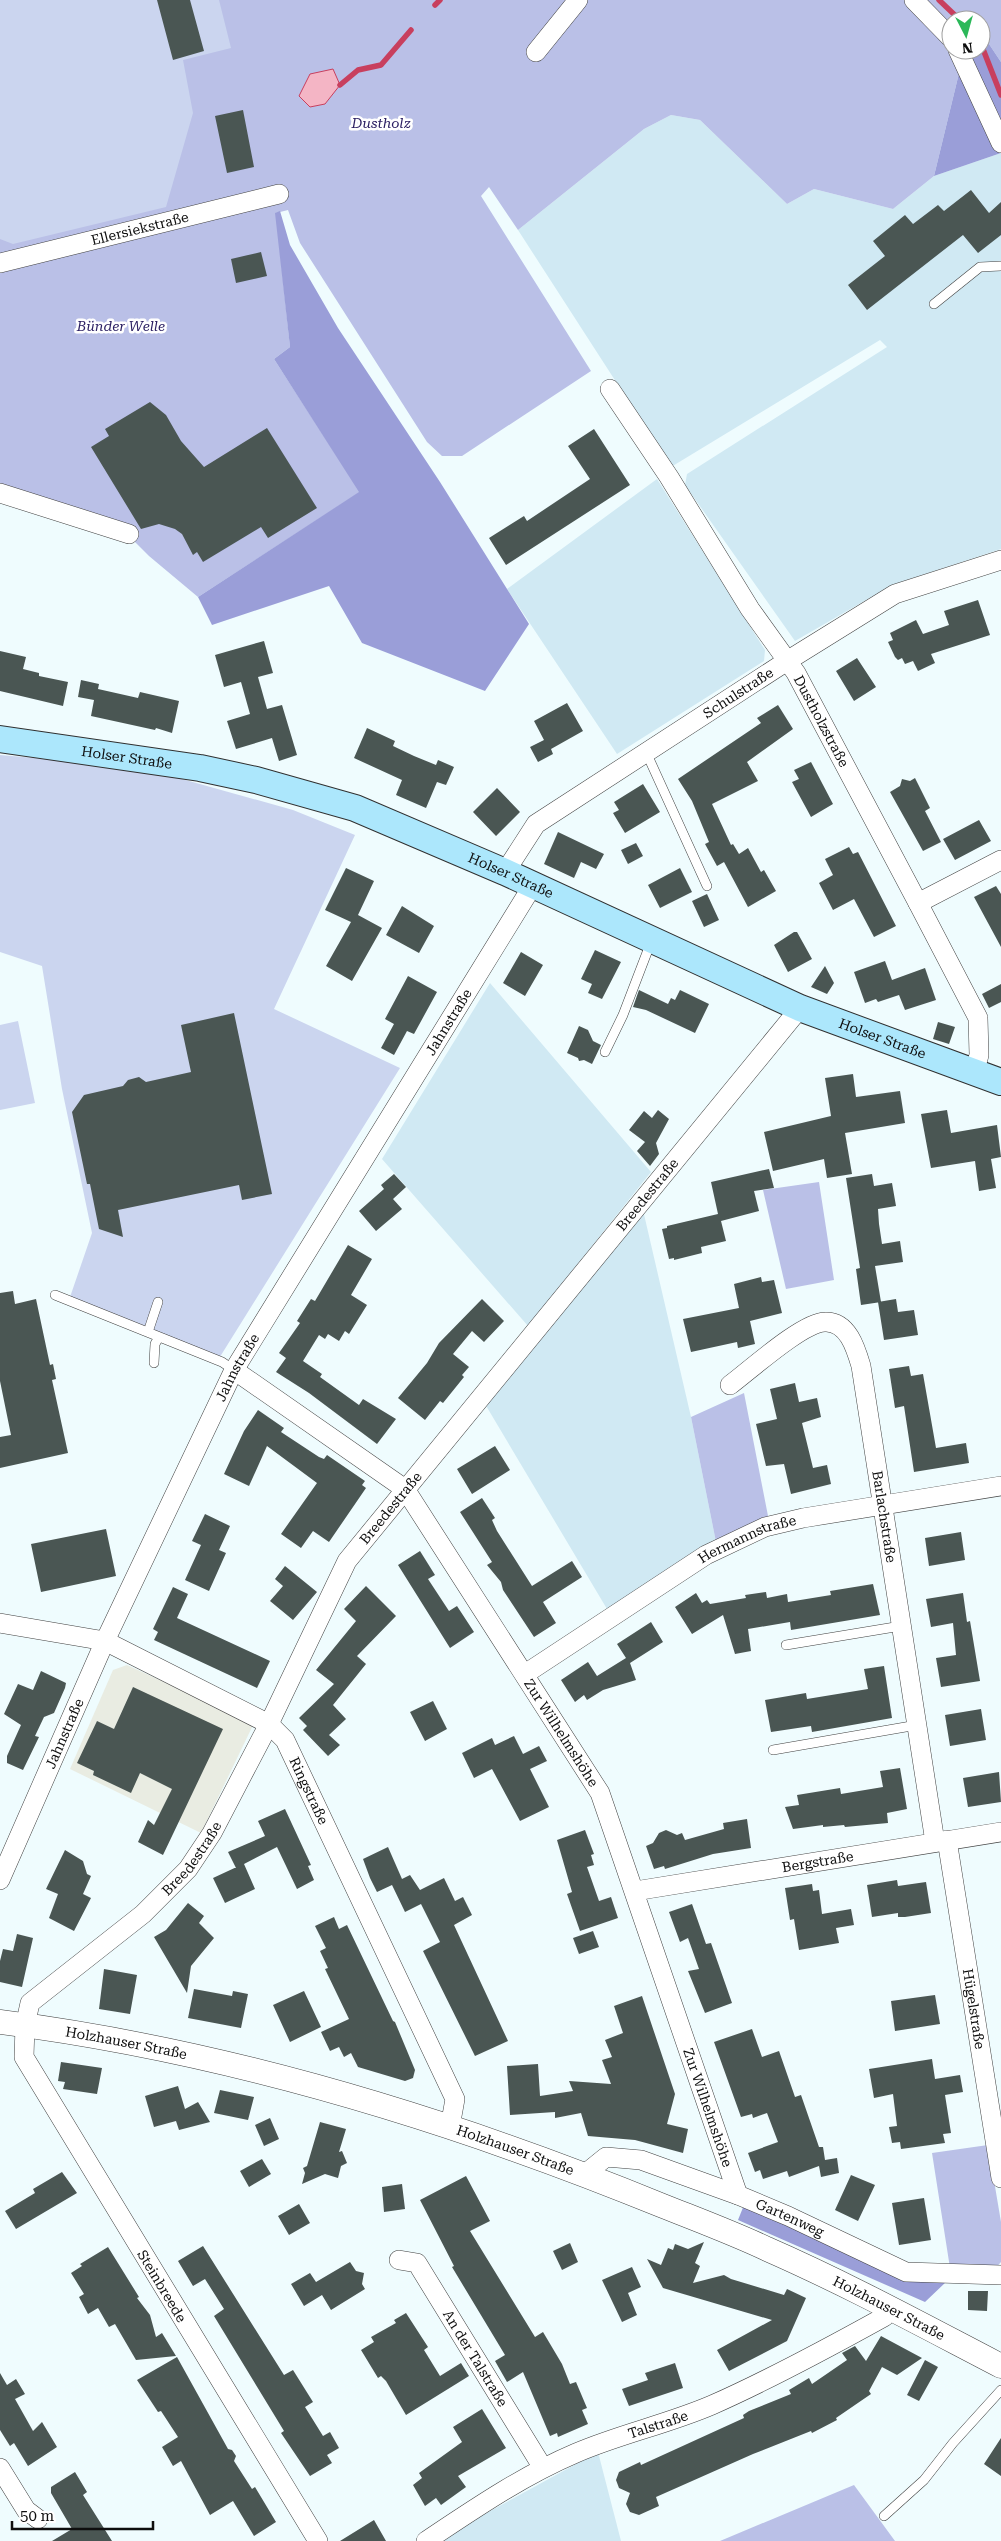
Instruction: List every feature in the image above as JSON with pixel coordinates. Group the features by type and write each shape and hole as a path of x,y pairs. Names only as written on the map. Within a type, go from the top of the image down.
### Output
{"main road":[{"name":"Holser Straße","path":"0,739 200,768 256,780 356,808 505,872 651,941 800,1008 974,1074 1001,1082"}],"street":[{"path":"536,52 578,0"},
{"path":"914,0 941,28"},
{"path":"963,60 1001,143"},
{"name":"Ellersiekstraße","path":"0,263 279,194"},
{"name":"Dustholzstraße","path":"610,389 669,477 750,609 788,661 918,903 978,1018 980,1035 979,1055 974,1074"},
{"path":"0,493 129,534"},
{"name":"Schulstraße","path":"505,872 536,824 788,661 895,594 1001,560"},
{"path":"918,903 1001,860"},
{"name":"Jahnstraße","path":"0,1880 105,1642 234,1370 533,885"},
{"name":"Breedestraße","path":"25,2026 30,2003 143,1914 188,1869 212,1833 269,1724 347,1561 800,1008"},
{"name":"Barlachstraße","path":"730,1385 799,1333 814,1325 825,1322 846,1332 853,1342 861,1366 917,1725 941,1841"},
{"name":"Zur Wilhelmshöhe","path":"234,1370 405,1489 600,1793 738,2195"},
{"name":"Hermannstraße","path":"525,1674 706,1555 737,1539 766,1528 803,1518 1001,1486"},
{"name":"Ringstraße","path":"0,1623 105,1642 269,1724 285,1740 455,2099 450,2127"},
{"name":"Bergstraße","path":"635,1891 1001,1832"},
{"name":"Hügelstraße","path":"941,1841 1001,2178"},
{"name":"Holzhauser Straße","path":"0,2022 214,2059 450,2127 585,2174 766,2248 890,2308 1001,2366"},
{"name":"Steinbreede","path":"25,2026 24,2057 318,2541"},
{"name":"Gartenweg","path":"585,2174 606,2157 641,2160 738,2195 788,2216 906,2272 1001,2275"},
{"name":"An der Talstraße","path":"399,2260 417,2263 543,2468"},
{"name":"Talstraße","path":"426,2541 513,2483 609,2439 709,2406 768,2380 884,2317 890,2308"},
{"path":"0,2468 26,2510 38,2519"}],"lane":[{"path":"934,304 980,267 1001,266"},
{"path":"646,752 707,886"},
{"path":"605,1052 623,1015 651,941"},
{"path":"55,1295 222,1362 234,1370"},
{"path":"148,1332 158,1302"},
{"path":"154,1363 155,1344 159,1337"},
{"path":"786,1644 901,1626"},
{"path":"774,1750 917,1725"},
{"path":"884,2516 924,2480 953,2443 1001,2390"}],"shaded area":[{"path":"0,0 219,0 231,48 183,60 193,113 166,207 13,244 0,239"},
{"path":"991,47 1001,62 1001,126 970,60 991,60"},
{"path":"333,69 340,85 325,104 310,107 299,96 310,74"},
{"path":"960,69 1001,153 934,176"},
{"path":"671,115 700,120 787,204 814,189 893,209 934,176 1001,153 1001,549 892,585 795,641 685,485 687,474 887,347 880,340 671,467 518,230 644,129"},
{"path":"280,211 290,245 338,328 440,482 529,624 485,691 362,643 329,586 212,625 198,597 359,492 274,359 290,347 275,213"},
{"path":"657,479 765,650 764,661 617,754 507,589"},
{"path":"0,755 139,767 293,810 355,835 274,1009 400,1068 218,1360 69,1300 92,1233 62,1089 42,966 0,952"},
{"path":"490,983 651,1172 528,1326 382,1159"},
{"path":"18,1021 35,1103 0,1110 0,1025"},
{"path":"643,1210 691,1417 716,1542 607,1609 485,1404"},
{"path":"127,1665 254,1723 201,1833 70,1769 113,1670"},
{"path":"744,2205 946,2282 925,2302 738,2220"},
{"path":"598,2452 621,2541 443,2541 470,2522"}],"green space":[{"path":"0,0 906,0 931,25 941,40 941,60 954,60 960,69 934,176 893,209 814,189 787,204 700,120 671,115 644,129 518,230 489,187 481,196 591,371 462,456 442,456 427,442 300,243 288,210 276,213 290,347 274,359 360,492 198,597 149,556 132,539 0,486"},
{"path":"926,0 1001,0 1001,62 991,47 991,10 941,10 941,15"},
{"path":"819,1182 834,1280 786,1289 763,1190"},
{"path":"744,1393 769,1521 716,1542 691,1417"},
{"path":"988,2145 1001,2222 1001,2262 994,2270 950,2268 932,2153"},
{"path":"854,2485 895,2541 720,2541"}],"building":[{"path":"157,0 190,0 204,51 173,60"},
{"path":"243,110 254,167 227,173 215,116"},
{"path":"971,190 989,213 1001,202 1001,235 978,253 963,235 867,310 848,285 885,256 873,241 905,215 913,224 938,205 944,211"},
{"path":"261,252 267,276 236,283 231,259"},
{"path":"150,402 166,415 181,441 204,467 267,428 317,508 268,538 261,527 203,562 197,552 193,555 182,534 175,529 159,524 141,529 91,447 109,436 105,429"},
{"path":"594,429 630,485 506,565 489,538 524,516 527,521 590,479 568,446"},
{"path":"978,600 990,635 931,654 935,663 918,671 913,661 905,664 902,658 898,660 895,657 888,642 893,640 890,633 916,620 923,634 949,625 944,611"},
{"path":"264,641 273,673 258,677 267,709 282,705 297,755 279,761 272,738 236,749 227,721 250,714 241,682 224,687 215,655"},
{"path":"0,651 26,657 23,669 39,673 39,676 68,682 63,706 0,691"},
{"path":"857,658 876,687 854,701 836,671"},
{"path":"81,680 99,684 98,689 138,698 140,692 179,701 172,733 156,728 155,730 91,716 94,700 78,697"},
{"path":"567,703 583,731 551,749 553,754 538,762 530,747 544,740 534,721"},
{"path":"778,705 793,729 747,762 758,781 712,804 731,845 733,844 739,854 748,848 761,872 764,870 776,891 748,907 724,862 717,866 705,844 709,842 692,801 678,779 761,723 757,718"},
{"path":"367,728 395,741 393,746 414,756 436,765 438,760 454,767 446,785 437,782 426,808 396,795 402,780 354,758"},
{"path":"811,762 833,804 811,817 792,782 799,779 794,770"},
{"path":"915,778 930,808 925,811 941,842 923,851 890,792 900,786 902,779 910,781"},
{"path":"643,784 660,812 625,833 613,813 619,810 614,802"},
{"path":"497,788 520,812 496,836 473,812"},
{"path":"979,820 991,841 955,860 943,839"},
{"path":"558,832 604,854 596,869 581,862 574,878 544,864"},
{"path":"636,843 643,856 628,864 621,850"},
{"path":"849,847 853,854 858,852 896,926 874,937 854,899 833,910 819,883 833,875 825,859"},
{"path":"346,868 374,881 358,915 382,928 352,981 326,966 351,922 325,910"},
{"path":"680,868 692,892 660,908 648,885"},
{"path":"996,886 1001,894 1001,947 974,897"},
{"path":"707,894 719,920 704,927 692,901"},
{"path":"402,906 434,926 419,953 386,935"},
{"path":"797,932 812,959 788,972 774,945"},
{"path":"595,950 621,962 602,999 588,993 592,984 581,979"},
{"path":"521,952 543,965 525,996 503,983"},
{"path":"885,961 892,980 925,968 936,1000 905,1010 899,995 878,1002 876,999 865,1003 854,972"},
{"path":"825,966 834,983 827,994 811,987"},
{"path":"408,976 437,992 414,1034 407,1031 394,1055 381,1048 394,1024 385,1019"},
{"path":"1001,984 1001,1002 989,1008 982,994"},
{"path":"639,990 668,1004 671,998 675,1000 680,990 709,1004 695,1033 646,1010 633,1007"},
{"path":"234,1013 272,1194 242,1200 239,1185 118,1210 123,1237 99,1229 90,1184 87,1184 72,1112 84,1095 123,1086 128,1080 139,1077 146,1082 191,1072 181,1025"},
{"path":"938,1022 955,1027 949,1044 933,1039"},
{"path":"579,1026 588,1030 593,1041 601,1045 592,1064 584,1060 579,1061 578,1058 567,1053"},
{"path":"853,1074 856,1097 900,1091 905,1123 845,1133 852,1174 827,1178 824,1159 773,1171 764,1132 831,1116 825,1078"},
{"path":"658,1110 669,1119 656,1143 659,1154 650,1166 637,1151 645,1142 629,1130 644,1111 652,1118"},
{"path":"947,1110 951,1133 997,1125 1001,1157 991,1159 996,1188 979,1191 975,1161 931,1168 921,1114"},
{"path":"769,1169 774,1188 754,1191 759,1211 721,1221 726,1241 701,1247 702,1253 674,1260 674,1258 669,1259 662,1229 667,1228 667,1226 718,1214 711,1182"},
{"path":"394,1174 406,1187 393,1199 402,1209 376,1231 359,1211 384,1189 381,1185"},
{"path":"872,1174 874,1186 892,1183 896,1206 878,1209 879,1224 882,1244 900,1241 903,1262 875,1266 881,1302 861,1305 856,1269 860,1268 846,1178"},
{"path":"348,1245 372,1259 351,1295 367,1305 349,1334 345,1331 339,1341 328,1334 325,1339 319,1335 303,1361 322,1374 320,1377 359,1405 363,1399 396,1419 377,1444 309,1393 276,1372 286,1358 279,1353 300,1323 297,1321 311,1299 315,1301"},
{"path":"761,1277 762,1282 774,1280 782,1313 750,1321 755,1344 738,1348 737,1342 691,1352 683,1319 739,1308 734,1284"},
{"path":"13,1291 15,1304 36,1299 50,1365 53,1364 56,1379 52,1380 68,1453 0,1468 0,1437 11,1435 0,1381 0,1293"},
{"path":"482,1299 504,1321 484,1342 472,1331 453,1354 469,1367 462,1375 464,1377 443,1403 440,1401 425,1420 398,1398 427,1363 439,1343"},
{"path":"896,1299 898,1312 914,1310 918,1335 884,1340 878,1302"},
{"path":"909,1366 911,1376 923,1374 936,1448 966,1443 969,1463 914,1472 904,1406 895,1408 889,1369"},
{"path":"795,1383 799,1402 817,1398 821,1417 802,1423 813,1468 827,1465 831,1484 791,1494 784,1464 766,1466 756,1424 777,1419 770,1389"},
{"path":"258,1410 284,1428 281,1432 319,1457 324,1459 327,1455 365,1481 362,1485 366,1488 329,1542 313,1531 301,1548 281,1534 317,1483 267,1446 249,1486 224,1474 244,1431"},
{"path":"495,1446 510,1470 472,1494 457,1469"},
{"path":"482,1498 495,1518 492,1520 497,1531 532,1586 572,1561 582,1577 543,1602 556,1623 534,1637 503,1590 501,1582 487,1565 492,1562 460,1512"},
{"path":"205,1514 230,1526 219,1550 226,1553 209,1591 185,1580 201,1545 192,1541"},
{"path":"106,1529 116,1576 41,1592 31,1544"},
{"path":"961,1532 965,1560 929,1566 925,1538"},
{"path":"420,1551 435,1575 428,1579 449,1611 457,1606 474,1632 450,1648 398,1565"},
{"path":"285,1566 317,1592 293,1620 270,1601 283,1586 275,1579"},
{"path":"873,1584 880,1615 791,1630 790,1622 748,1629 751,1651 735,1654 723,1615 692,1634 675,1607 696,1593 702,1603 707,1600 710,1604 746,1598 745,1595 766,1592 767,1598 787,1594 788,1602 831,1595 830,1591"},
{"path":"366,1586 396,1616 357,1656 366,1664 333,1705 346,1719 329,1735 340,1745 328,1756 303,1730 307,1726 299,1718 334,1684 316,1670 356,1621 344,1609"},
{"path":"173,1587 188,1594 177,1618 270,1661 257,1688 154,1640 158,1632 153,1629"},
{"path":"963,1593 967,1622 970,1621 980,1681 941,1687 936,1658 956,1655 953,1623 931,1627 926,1599"},
{"path":"651,1622 663,1642 630,1663 636,1680 603,1690 587,1700 584,1695 575,1702 561,1680 588,1662 597,1676 626,1658 617,1644"},
{"path":"884,1666 892,1718 812,1732 811,1726 771,1732 765,1700 806,1693 807,1699 868,1689 864,1669"},
{"path":"41,1671 66,1683 54,1713 44,1717 35,1736 39,1737 23,1770 7,1763 7,1756 21,1725 4,1714 18,1684 33,1690"},
{"path":"133,1687 223,1729 163,1855 138,1842 148,1820 154,1825 172,1789 140,1773 131,1793 93,1775 94,1771 77,1763 97,1721 114,1729"},
{"path":"433,1701 447,1729 425,1741 410,1712"},
{"path":"981,1709 986,1740 950,1746 945,1715"},
{"path":"514,1736 523,1754 539,1746 547,1761 530,1769 549,1807 520,1821 492,1769 474,1778 462,1753 492,1738 495,1745"},
{"path":"900,1768 907,1809 887,1813 888,1823 845,1827 844,1825 823,1827 823,1825 793,1829 785,1807 799,1805 797,1795 840,1788 841,1794 883,1787 880,1771"},
{"path":"999,1772 1001,1802 968,1807 963,1778"},
{"path":"285,1809 311,1865 308,1866 314,1880 297,1889 277,1847 244,1864 255,1889 225,1903 213,1878 236,1867 228,1852 265,1836 258,1821"},
{"path":"747,1819 751,1848 713,1854 665,1869 664,1866 654,1869 646,1846 653,1843 659,1833 666,1830 677,1835 682,1833 685,1840 724,1829 723,1823"},
{"path":"585,1830 594,1854 591,1855 594,1865 587,1867 599,1901 611,1897 618,1918 580,1931 567,1894 572,1892 557,1840"},
{"path":"388,1847 402,1879 410,1875 420,1890 444,1878 455,1901 463,1897 472,1915 454,1925 508,2041 475,2056 423,1951 440,1942 421,1904 405,1912 392,1885 377,1892 370,1878 363,1859"},
{"path":"65,1850 83,1861 87,1874 91,1876 83,1894 91,1898 74,1931 49,1918 58,1894 46,1889"},
{"path":"897,1880 898,1886 926,1882 931,1913 898,1917 898,1913 872,1917 867,1885"},
{"path":"812,1884 813,1891 819,1890 822,1914 851,1909 854,1925 836,1928 839,1943 799,1950 794,1919 790,1920 785,1888"},
{"path":"188,1903 204,1916 199,1923 214,1938 191,1966 187,1993 154,1937 166,1930"},
{"path":"692,1904 706,1944 711,1943 732,2003 705,2013 688,1971 699,1969 688,1938 680,1942 669,1912"},
{"path":"334,1917 339,1929 347,1925 395,2022 415,2070 413,2078 405,2081 358,2067 351,2053 344,2057 339,2047 330,2051 321,2032 349,2019 325,1969 328,1968 320,1951 326,1948 315,1926"},
{"path":"593,1931 599,1947 579,1954 573,1938"},
{"path":"17,1934 33,1938 22,1987 0,1982 0,1961 3,1949 13,1951"},
{"path":"104,1969 137,1975 130,2014 99,2009"},
{"path":"194,1989 232,1996 233,1991 248,1994 241,2028 188,2018"},
{"path":"304,1991 321,2027 290,2042 273,2005"},
{"path":"935,1995 940,2024 895,2031 891,2001"},
{"path":"642,1996 675,2094 667,2124 688,2129 683,2153 635,2140 588,2136 581,2113 555,2118 555,2112 510,2115 507,2066 538,2064 540,2096 573,2091 569,2081 611,2084 602,2060 612,2057 605,2040 623,2033 614,2006"},
{"path":"752,2029 762,2057 779,2051 795,2097 801,2095 819,2147 823,2147 825,2160 837,2158 839,2173 821,2177 819,2166 789,2177 787,2171 763,2179 760,2170 755,2172 748,2153 778,2142 767,2113 753,2118 752,2114 741,2117 714,2042"},
{"path":"932,2059 935,2079 960,2075 963,2092 945,2095 951,2133 943,2134 945,2143 901,2149 900,2142 892,2143 889,2127 897,2126 893,2094 874,2098 869,2069"},
{"path":"61,2062 102,2068 97,2094 63,2089 65,2082 58,2081"},
{"path":"178,2086 185,2109 198,2102 210,2122 179,2130 176,2121 154,2127 145,2096"},
{"path":"220,2090 254,2097 248,2120 214,2113"},
{"path":"270,2118 279,2139 264,2146 255,2125"},
{"path":"320,2122 346,2129 339,2152 342,2151 347,2163 341,2166 338,2178 325,2174 302,2184 305,2173 303,2168 307,2166"},
{"path":"262,2159 271,2174 249,2187 240,2171"},
{"path":"62,2172 77,2193 16,2229 5,2211 35,2193 33,2189"},
{"path":"851,2175 875,2185 858,2221 835,2210"},
{"path":"466,2176 490,2221 470,2231 535,2337 543,2332 562,2364 570,2384 576,2382 587,2408 582,2410 588,2424 558,2437 557,2433 550,2436 523,2372 507,2382 495,2361 505,2355 452,2267 454,2266 420,2200"},
{"path":"402,2184 405,2209 384,2212 382,2187"},
{"path":"924,2198 931,2240 899,2245 892,2203"},
{"path":"299,2204 310,2223 289,2235 278,2216"},
{"path":"704,2242 695,2263 700,2266 693,2283 724,2275 731,2279 784,2295 787,2289 806,2298 787,2341 729,2371 717,2350 772,2320 663,2288 647,2259 661,2265 668,2248 673,2250 675,2244 688,2249"},
{"path":"570,2243 578,2262 562,2270 553,2251"},
{"path":"203,2246 284,2375 293,2370 313,2402 305,2407 323,2436 330,2432 339,2448 327,2455 332,2463 310,2476 281,2433 284,2431 214,2316 224,2309 205,2279 193,2286 178,2261"},
{"path":"108,2247 139,2297 137,2298 150,2315 156,2337 162,2333 176,2356 136,2360 115,2324 109,2327 98,2308 88,2314 79,2297 84,2294 71,2273 82,2266 80,2264"},
{"path":"350,2262 356,2271 364,2273 362,2284 365,2289 331,2310 322,2295 304,2306 291,2284 310,2273 316,2282"},
{"path":"632,2267 641,2287 628,2293 637,2315 622,2322 602,2280"},
{"path":"968,2291 988,2291 987,2311 968,2310"},
{"path":"406,2313 428,2347 424,2350 440,2376 461,2363 469,2376 406,2415 386,2381 381,2376 378,2378 361,2350 374,2342 371,2337 396,2323 394,2320"},
{"path":"881,2336 922,2358 897,2375 882,2367 869,2391 871,2394 836,2418 837,2420 812,2433 811,2431 753,2454 656,2497 659,2506 639,2515 630,2512 626,2504 630,2493 619,2488 616,2480 619,2472 640,2462 641,2465 744,2418 743,2415 749,2411 791,2394 789,2390 809,2378 812,2384 847,2360 842,2353 855,2346 866,2361"},
{"path":"177,2357 228,2449 232,2450 236,2456 234,2461 252,2489 255,2487 276,2522 254,2536 233,2501 210,2515 181,2461 173,2466 162,2447 178,2437 161,2411 158,2412 137,2380"},
{"path":"925,2360 938,2367 919,2401 907,2395"},
{"path":"675,2363 683,2388 629,2406 622,2389 648,2380 645,2373"},
{"path":"0,2373 7,2385 16,2379 25,2394 15,2399 33,2431 42,2422 57,2447 28,2466 14,2443 10,2446 0,2430"},
{"path":"482,2409 506,2448 458,2476 466,2487 441,2505 436,2498 425,2506 413,2485 422,2478 419,2473 462,2442 453,2427"},
{"path":"1001,2438 1001,2476 984,2464"},
{"path":"75,2472 87,2492 83,2495 112,2541 52,2541 72,2529 51,2493 51,2487"},
{"path":"374,2520 386,2541 340,2541"}],"waterway":[{"path":"435,5 440,0"},
{"path":"939,0 950,10"},
{"path":"340,85 358,70 381,65 411,30"},
{"path":"987,60 1001,95"}],"park label":[{"name":"Dustholz","path":"381,123"},
{"name":"Bünder Welle","path":"121,326"}]}
